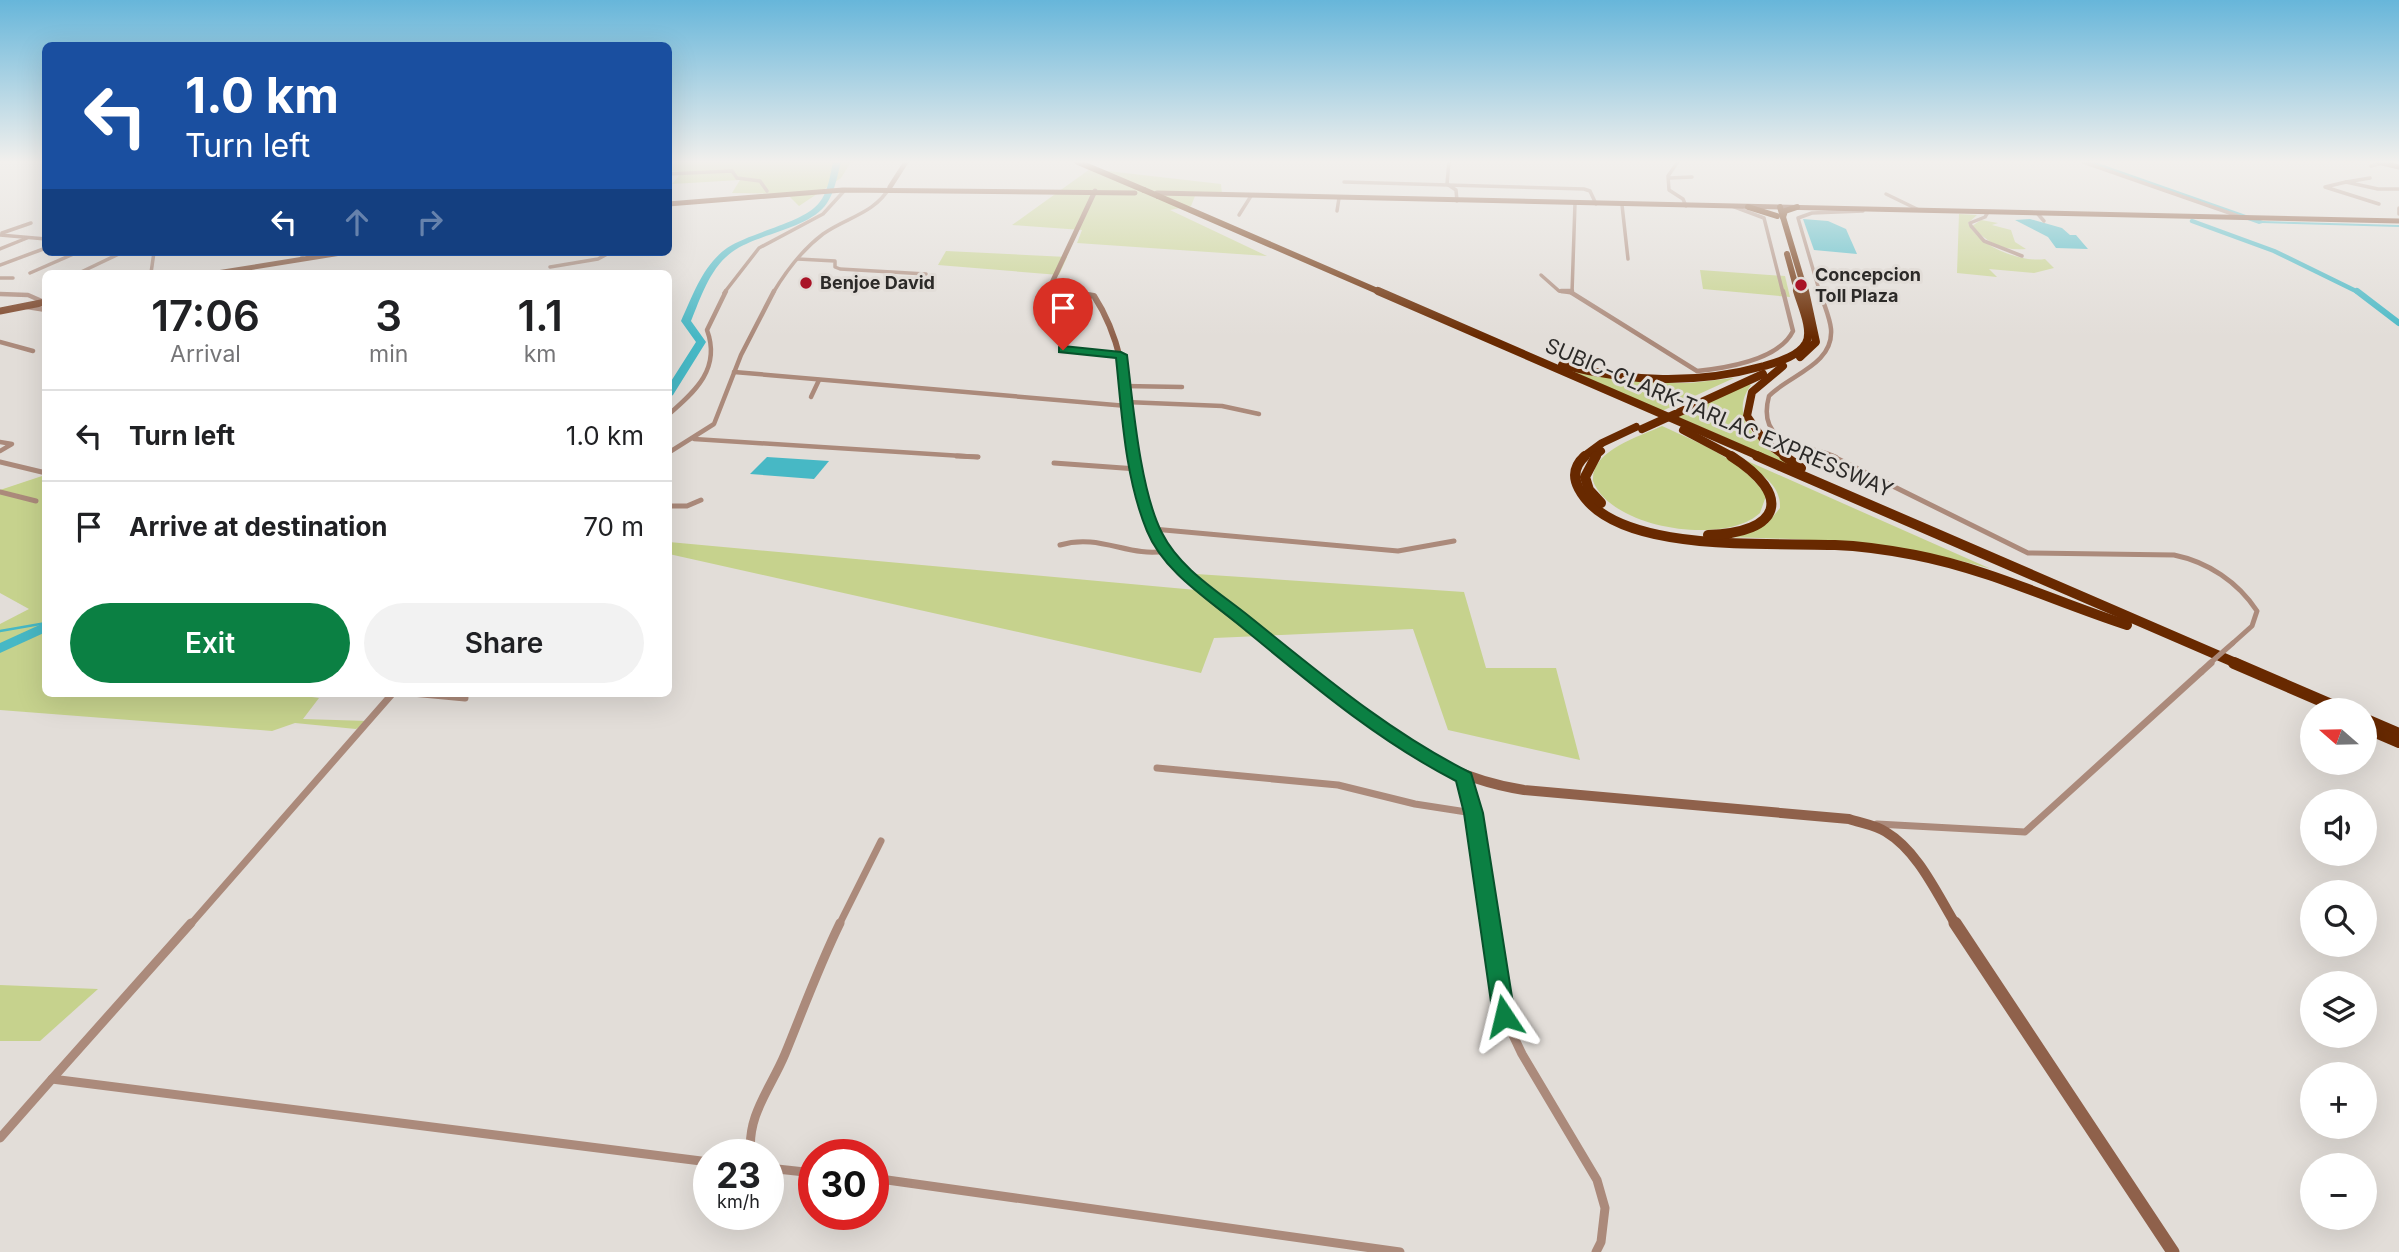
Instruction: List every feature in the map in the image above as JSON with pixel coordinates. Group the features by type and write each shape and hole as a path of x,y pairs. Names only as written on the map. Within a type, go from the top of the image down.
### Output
{"highway":[{"name":"SUBIC-CLARK-TARLAC EXPRESSWAY","path":"1208,220 2300,699"},
{"name":"SUBIC-CLARK-TARLAC EXPRESSWAY","path":"1218,220 2315,698"},
{"path":"1781,220 1816,342 1804,355 1761,380 1751,391 1746,408 1750,425 1765,443 1791,462 1878,508"},
{"path":"1690,405 1795,353 1807,341 1808,331 1800,285"},
{"path":"1496,343 1589,372 1653,381 1714,379 1772,363"},
{"path":"1783,366 1587,453 1575,466 1577,487 1594,506 1626,524 1682,539 1839,545 1940,560 2003,578 2127,625"},
{"path":"1639,428 1600,451 1585,468 1585,483 1589,492 1608,508 1639,524 1694,535 1731,533 1764,520 1773,510 1773,498 1760,476 1674,425"},
{"path":"2377,725 2399,734"},
{"path":"2377,733 2399,742"}],"main road":[{"path":"232,270 302,256"},
{"path":"0,311 42,305"}],"street":[{"path":"672,412 699,389 709,372 713,342 708,330 711,318 728,288 755,252 771,239 808,220"},
{"path":"672,451 714,424 756,319 798,259 827,232 851,220"},
{"path":"1081,220 1049,289 1095,297 1116,334 1137,469 1153,529 1166,551 1189,577 1356,712 1416,753 1465,777 1551,792 1644,799 1870,824 2025,832 2252,626 2257,611 2239,589 2193,560 2174,555 2028,553 1825,452 1793,446 1778,434 1766,417 1769,396 1783,382 1824,356 1831,345 1831,329 1798,220"},
{"path":"1572,293 1574,220"},
{"path":"1624,220 1628,259"},
{"path":"1541,275 1559,291 1572,293 1620,326 1697,371 1718,369 1781,347 1791,339 1793,331 1765,220"},
{"path":"1977,220 1970,226 1984,241 2022,256"},
{"path":"0,235 32,223"},
{"path":"0,235 42,240"},
{"path":"0,249 29,238"},
{"path":"0,265 42,249"},
{"path":"30,273 69,256"},
{"path":"85,270 114,256"},
{"path":"550,267 604,256"},
{"path":"798,259 835,261 835,267 840,269 926,274"},
{"path":"0,278 13,278"},
{"path":"0,294 28,296 42,303"},
{"path":"0,342 33,351"},
{"path":"1063,350 1121,355"},
{"path":"734,372 1127,404 1222,406 1259,414"},
{"path":"811,397 819,380"},
{"path":"1124,386 1182,387"},
{"path":"693,439 978,457"},
{"path":"0,442 12,444 0,451"},
{"path":"0,462 42,472"},
{"path":"1054,463 1137,469"},
{"path":"0,492 36,501"},
{"path":"672,506 687,506 701,500"},
{"path":"1153,529 1398,551 1454,541"},
{"path":"1060,545 1090,538 1155,553 1166,551"},
{"path":"0,1138 313,787 390,697"},
{"path":"454,697 465,698"},
{"path":"1157,768 1338,785 1415,804 1473,813"},
{"path":"1465,777 1504,1016 1521,1054 1597,1180 1605,1208 1601,1241 1596,1252"},
{"path":"1870,824 1893,836 1917,863 2009,1009 2173,1252"},
{"path":"749,1139 756,1111 783,1059 797,1017 881,841"},
{"path":"51,1079 693,1161"},
{"path":"889,1180 1400,1252"}],"green space":[{"path":"1018,220 1192,220 1267,256 1077,243 1082,230 1012,225"},
{"path":"1959,220 1971,220 1968,223 1973,231 1990,246 2024,258 2045,259 2054,268 2034,273 1989,269 1997,277 1957,273"},
{"path":"1980,220 1998,223 1992,225 2011,230 2015,242 2026,249 2003,247 1984,237 1972,226"},
{"path":"946,251 1067,257 1059,275 938,265"},
{"path":"1700,270 1785,276 1790,297 1703,289"},
{"path":"1565,368 1654,383 1690,383 1734,378 1662,411"},
{"path":"1748,384 1751,385 1744,398 1743,410 1746,422 1771,452 1793,467 1678,417"},
{"path":"1662,426 1720,454 1745,472 1766,496 1760,513 1744,523 1722,529 1697,530 1645,521 1622,511 1604,498 1593,481 1594,470 1600,461 1618,446"},
{"path":"1745,460 1991,569 1925,553 1859,544 1725,537 1767,524 1780,508 1773,486"},
{"path":"42,476 42,697 312,697 319,698 303,719 368,721 356,729 295,723 272,731 0,710 0,624 29,609 0,593 0,490"},
{"path":"672,542 1218,592 1196,574 1464,592 1486,668 1556,668 1580,760 1448,730 1413,629 1214,638 1201,673 672,555"},
{"path":"0,985 98,989 40,1041 0,1041"}],"water":[{"path":"1804,220 1828,221 1846,229 1857,254 1814,250"},
{"path":"2016,220 2035,220 2062,228 2070,235 2076,235 2088,249 2056,248 2048,237"},
{"path":"767,457 829,461 814,479 750,474"}],"waterway":[{"path":"672,389 701,342 686,321 713,266 729,250 796,220"},
{"path":"2257,220 2262,222"},
{"path":"2192,221 2274,251 2359,292"},
{"path":"2262,222 2399,226"},
{"path":"2359,292 2399,323"},
{"path":"0,631 42,624"},
{"path":"0,649 42,628"}],"place":[{"name":"Benjoe David","path":"806,283"},
{"name":"Concepcion Toll Plaza","path":"1801,285"}],"route":[{"path":"1063,350 1121,355 1129,428 1144,497 1155,533 1181,569 1356,712 1416,753 1465,777 1504,1016"}]}
